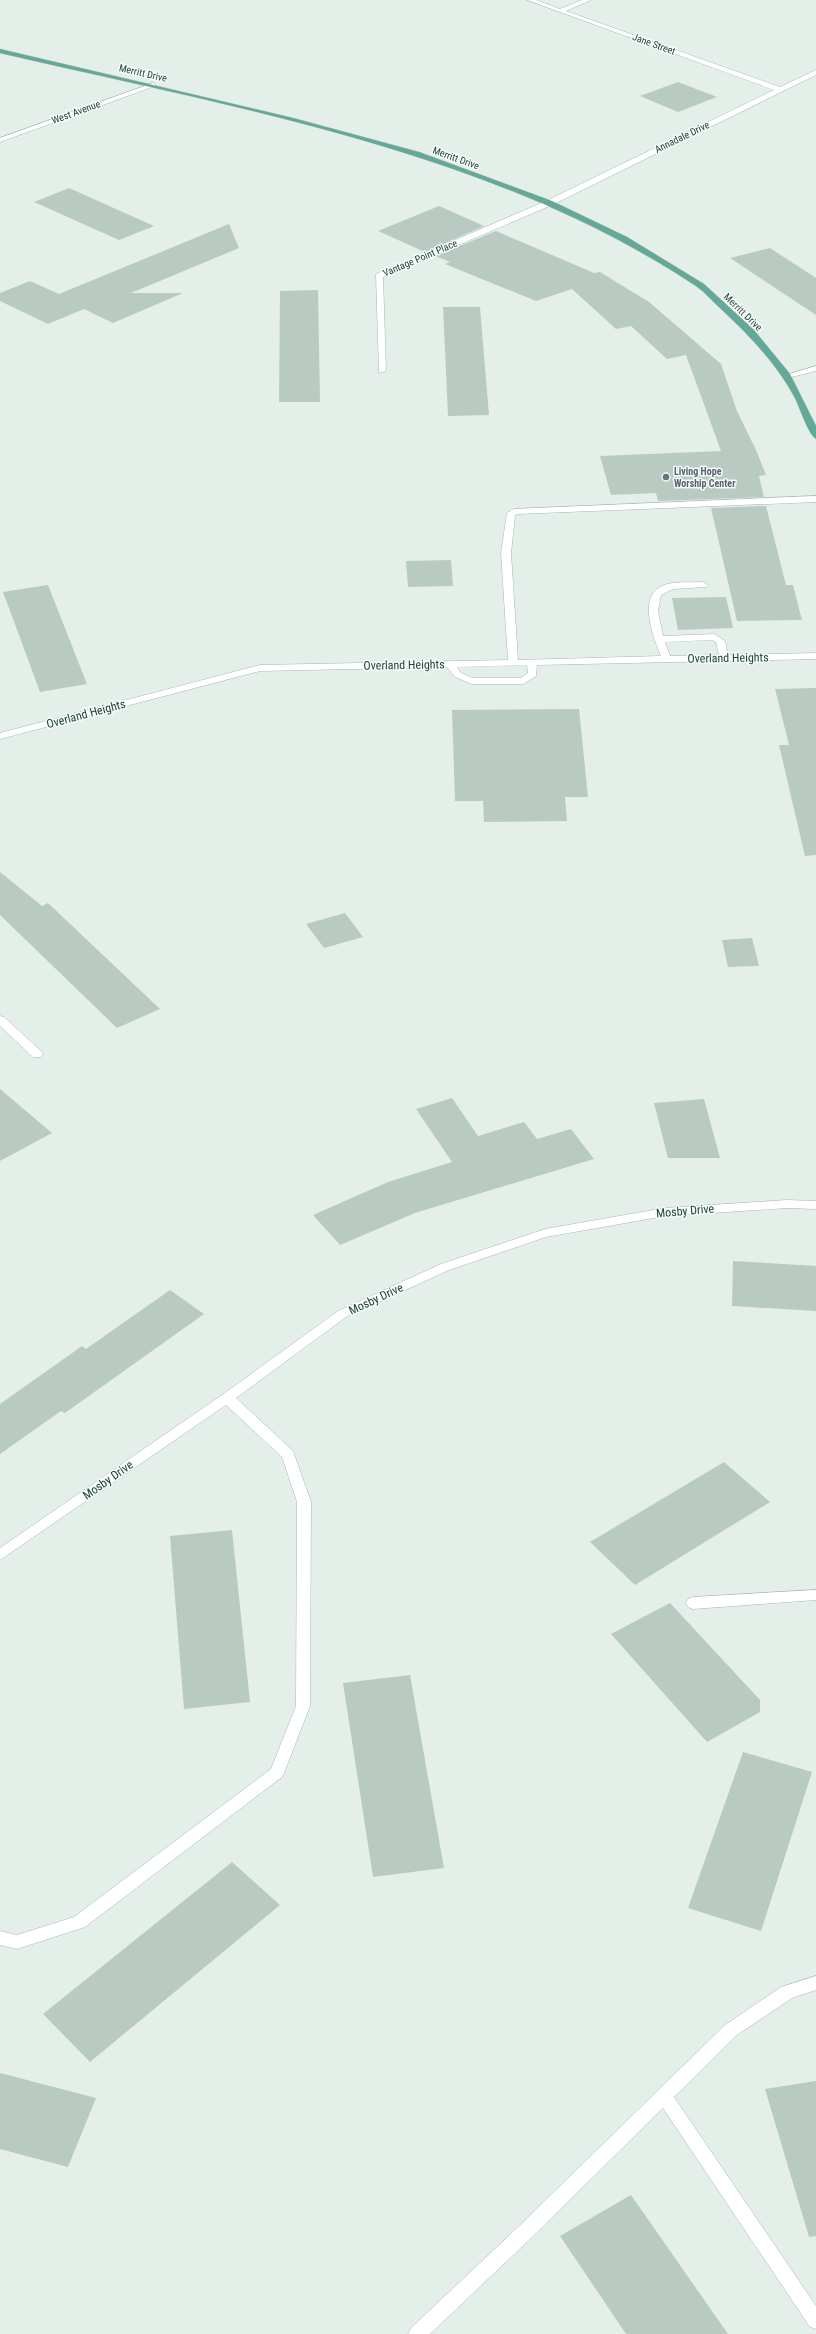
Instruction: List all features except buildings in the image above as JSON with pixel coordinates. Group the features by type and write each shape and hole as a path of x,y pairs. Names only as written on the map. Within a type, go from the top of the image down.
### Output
{"main road":[{"name":"Merritt Drive","path":"0,51 291,118 416,154 549,203 624,239 701,286 751,332 787,376 816,436"}],"street":[{"name":"Jane Street","path":"530,0 562,10 778,89"},
{"path":"562,10 588,0"},
{"name":"Annadale Drive","path":"549,203 778,89 816,72"},
{"name":"West Avenue","path":"0,140 153,85"},
{"name":"Vantage Point Place","path":"382,371 379,276 549,203"},
{"path":"787,376 816,368"},
{"path":"513,663 506,552 511,513 518,511 636,505 816,499"},
{"path":"667,660 652,608 655,595 662,589 673,586 703,585"},
{"path":"660,639 714,637 720,641 724,658"},
{"name":"Overland Heights","path":"0,736 260,668 816,656"},
{"path":"451,665 458,675 472,681 523,681 533,674 532,663"},
{"path":"0,1020 37,1054"},
{"name":"Mosby Drive","path":"0,1555 227,1398 342,1314 445,1267 545,1233 665,1212 786,1204 816,1205"},
{"path":"0,1938 17,1942 79,1922 277,1773 303,1706 304,1502 288,1455 227,1398"},
{"path":"693,1603 816,1595"},
{"path":"417,2334 522,2235 731,2030 787,1992 816,1983"},
{"path":"664,2096 816,2321"}],"place":[{"name":"Living Hope Worship Center","path":"666,477"}]}
